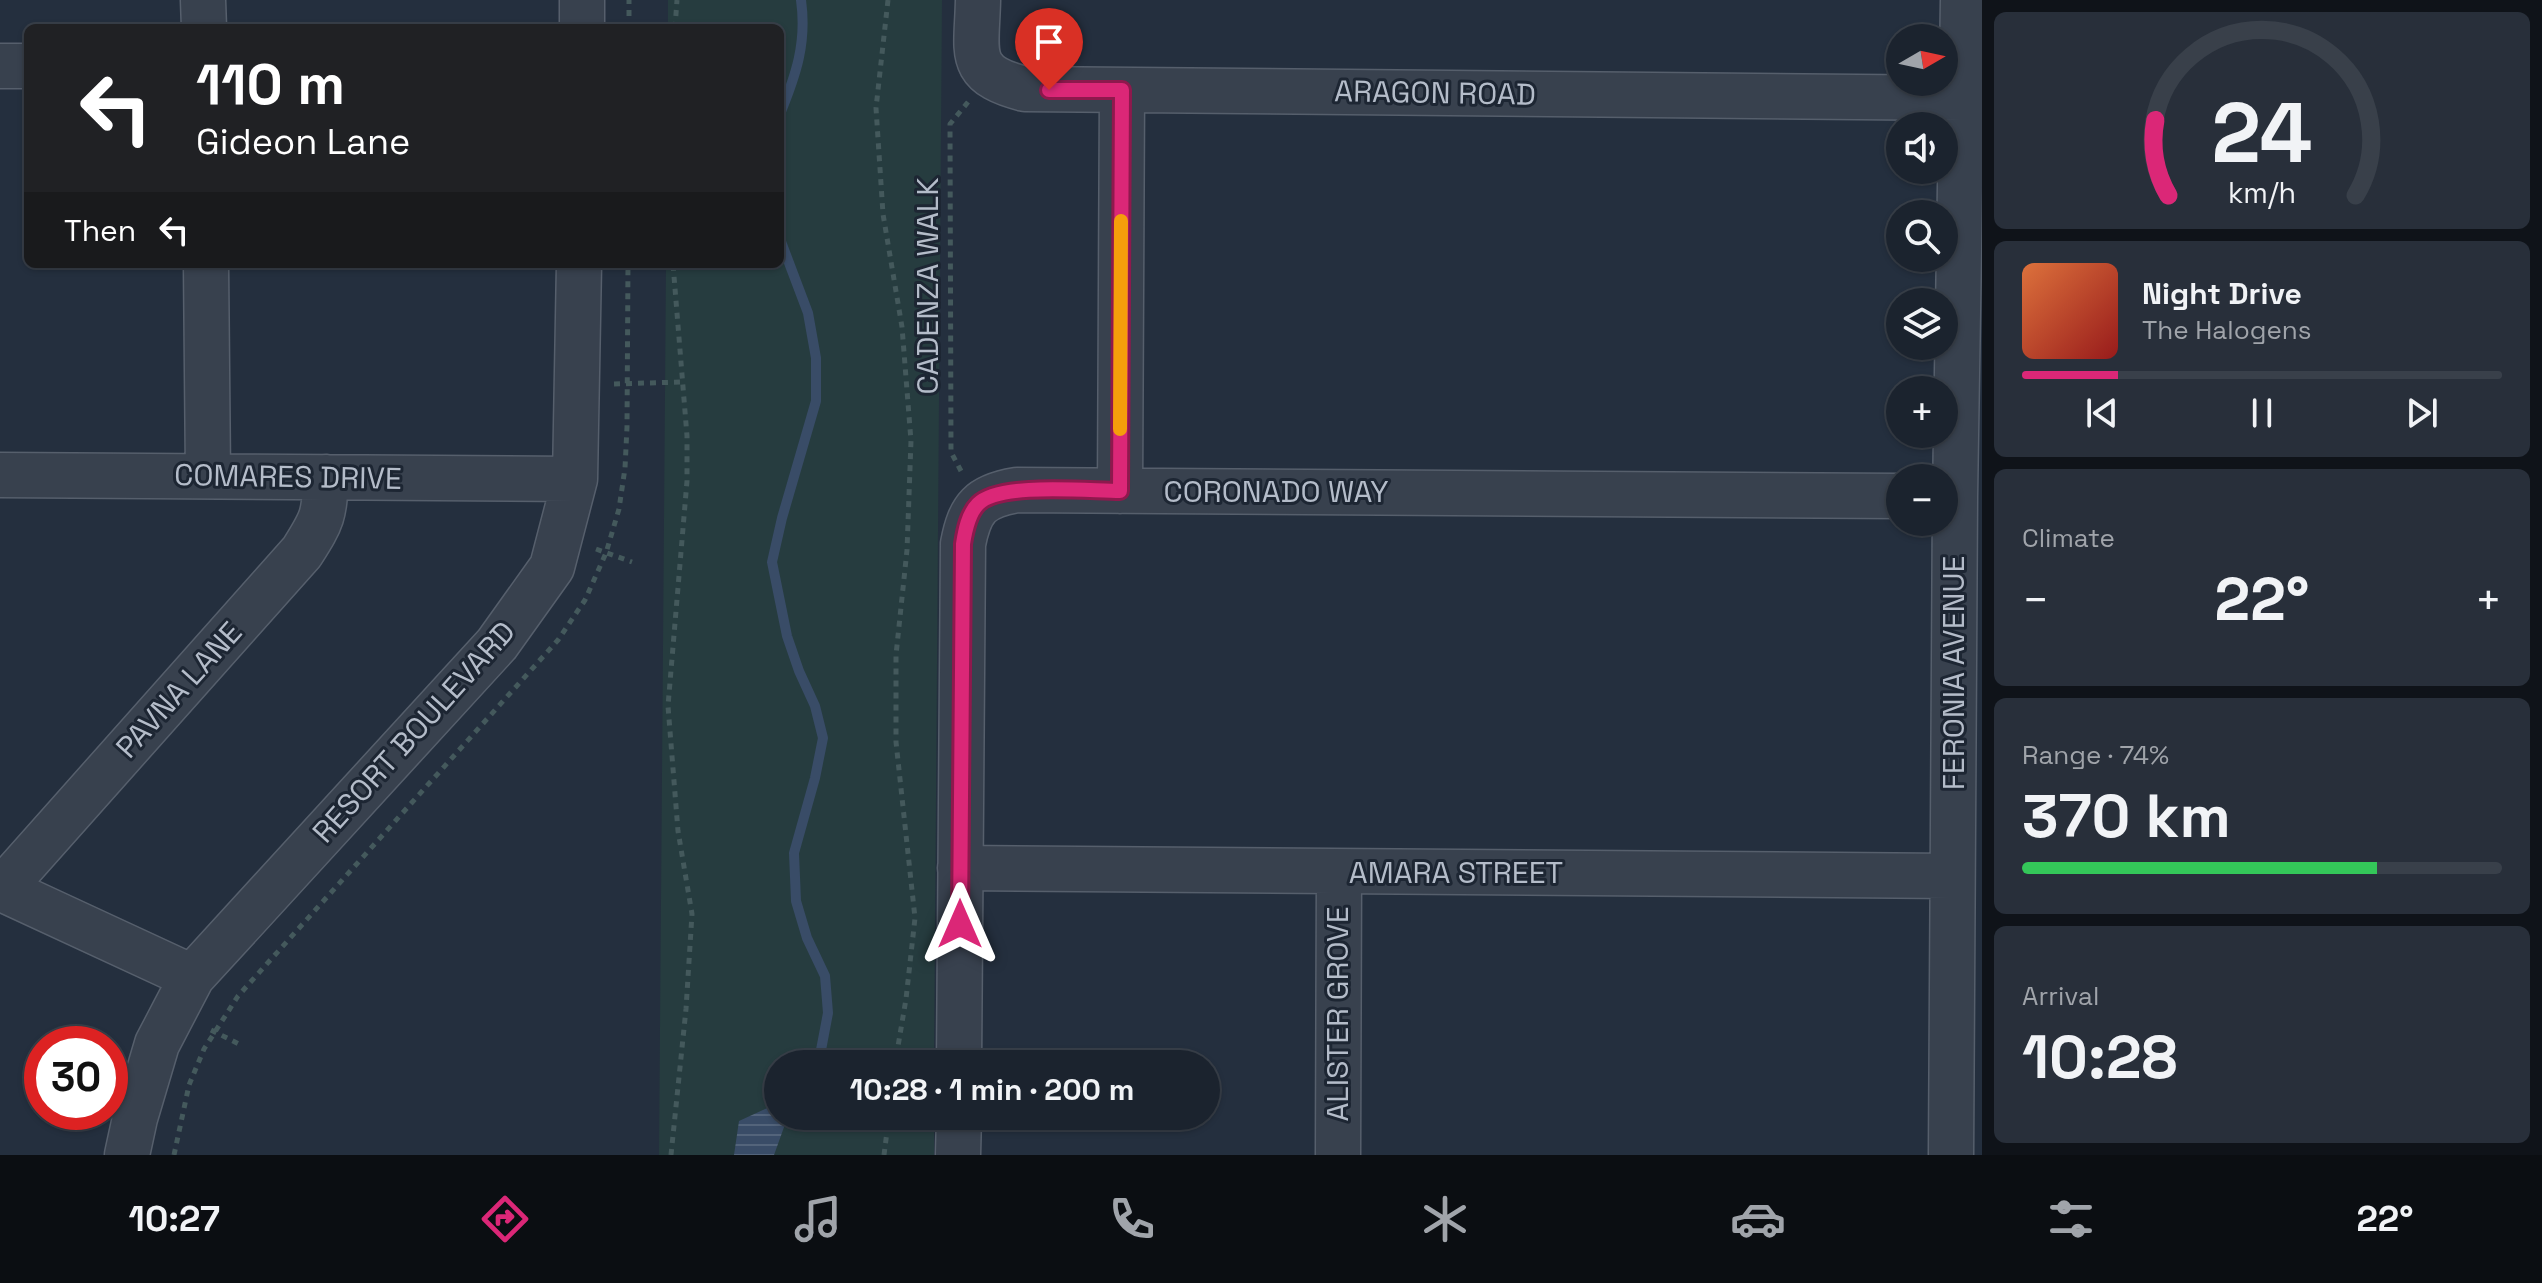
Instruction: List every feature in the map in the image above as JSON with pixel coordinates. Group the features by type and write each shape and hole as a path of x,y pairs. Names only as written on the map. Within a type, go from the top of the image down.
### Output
{"street":[{"path":"203,0 204,24"},
{"path":"582,0 582,24"},
{"path":"978,0 978,62 989,76"},
{"name":"FERONIA AVENUE","path":"1952,464 1972,155 1963,98 1963,0"},
{"path":"0,66 24,66"},
{"name":"ARAGON ROAD","path":"989,76 1003,84 1025,89 1963,98"},
{"path":"1120,491 1122,90"},
{"path":"206,268 208,476"},
{"name":"RESORT BOULEVARD","path":"127,1155 157,1044 192,977 497,644 552,567 575,479 579,268"},
{"name":"COMARES DRIVE","path":"0,475 575,479"},
{"name":"PAVNA LANE","path":"1,889 302,552 321,522 326,477"},
{"name":"CORONADO WAY","path":"978,504 997,493 1017,490 1886,496"},
{"path":"959,1050 963,544 967,525 978,504"},
{"name":"FERONIA AVENUE","path":"1951,1155 1952,876 1968,706 1953,536"},
{"name":"AMARA STREET","path":"960,868 1952,876"},
{"name":"ALISTER GROVE","path":"1338,1155 1339,872"},
{"path":"1,889 192,977"},
{"path":"958,1155 959,1130"}],"path":[{"path":"629,0 629,24"},
{"path":"675,24 677,0"},
{"path":"888,0 876,108 883,214 902,327 911,441 907,550 896,655 896,742 915,918 897,1050"},
{"name":"CADENZA WALK","path":"978,504 951,452 950,124 989,76"},
{"path":"671,1155 692,914 678,831 668,706 687,481 687,436 673,268"},
{"path":"884,1155 887,1130"}],"green space":[{"path":"668,0 942,0 934,1050 764,1050 764,1130 934,1130 934,1155 659,1155 666,268 784,268 784,24 668,24"}],"water":[{"path":"764,1109 764,1130 783,1130 774,1155 734,1155 739,1121"}],"waterway":[{"path":"784,104 799,58 801,0"},
{"path":"784,250 808,313 816,358 816,401 772,562 787,636 815,706 823,738 794,853 796,901 807,938 825,976 828,1013 821,1050"}],"slow traffic":[{"path":"1120,429 1121,221"}],"route":[{"path":"960,924 963,544 967,525 978,504 997,493 1017,490 1120,491 1122,90 1049,90"}]}
